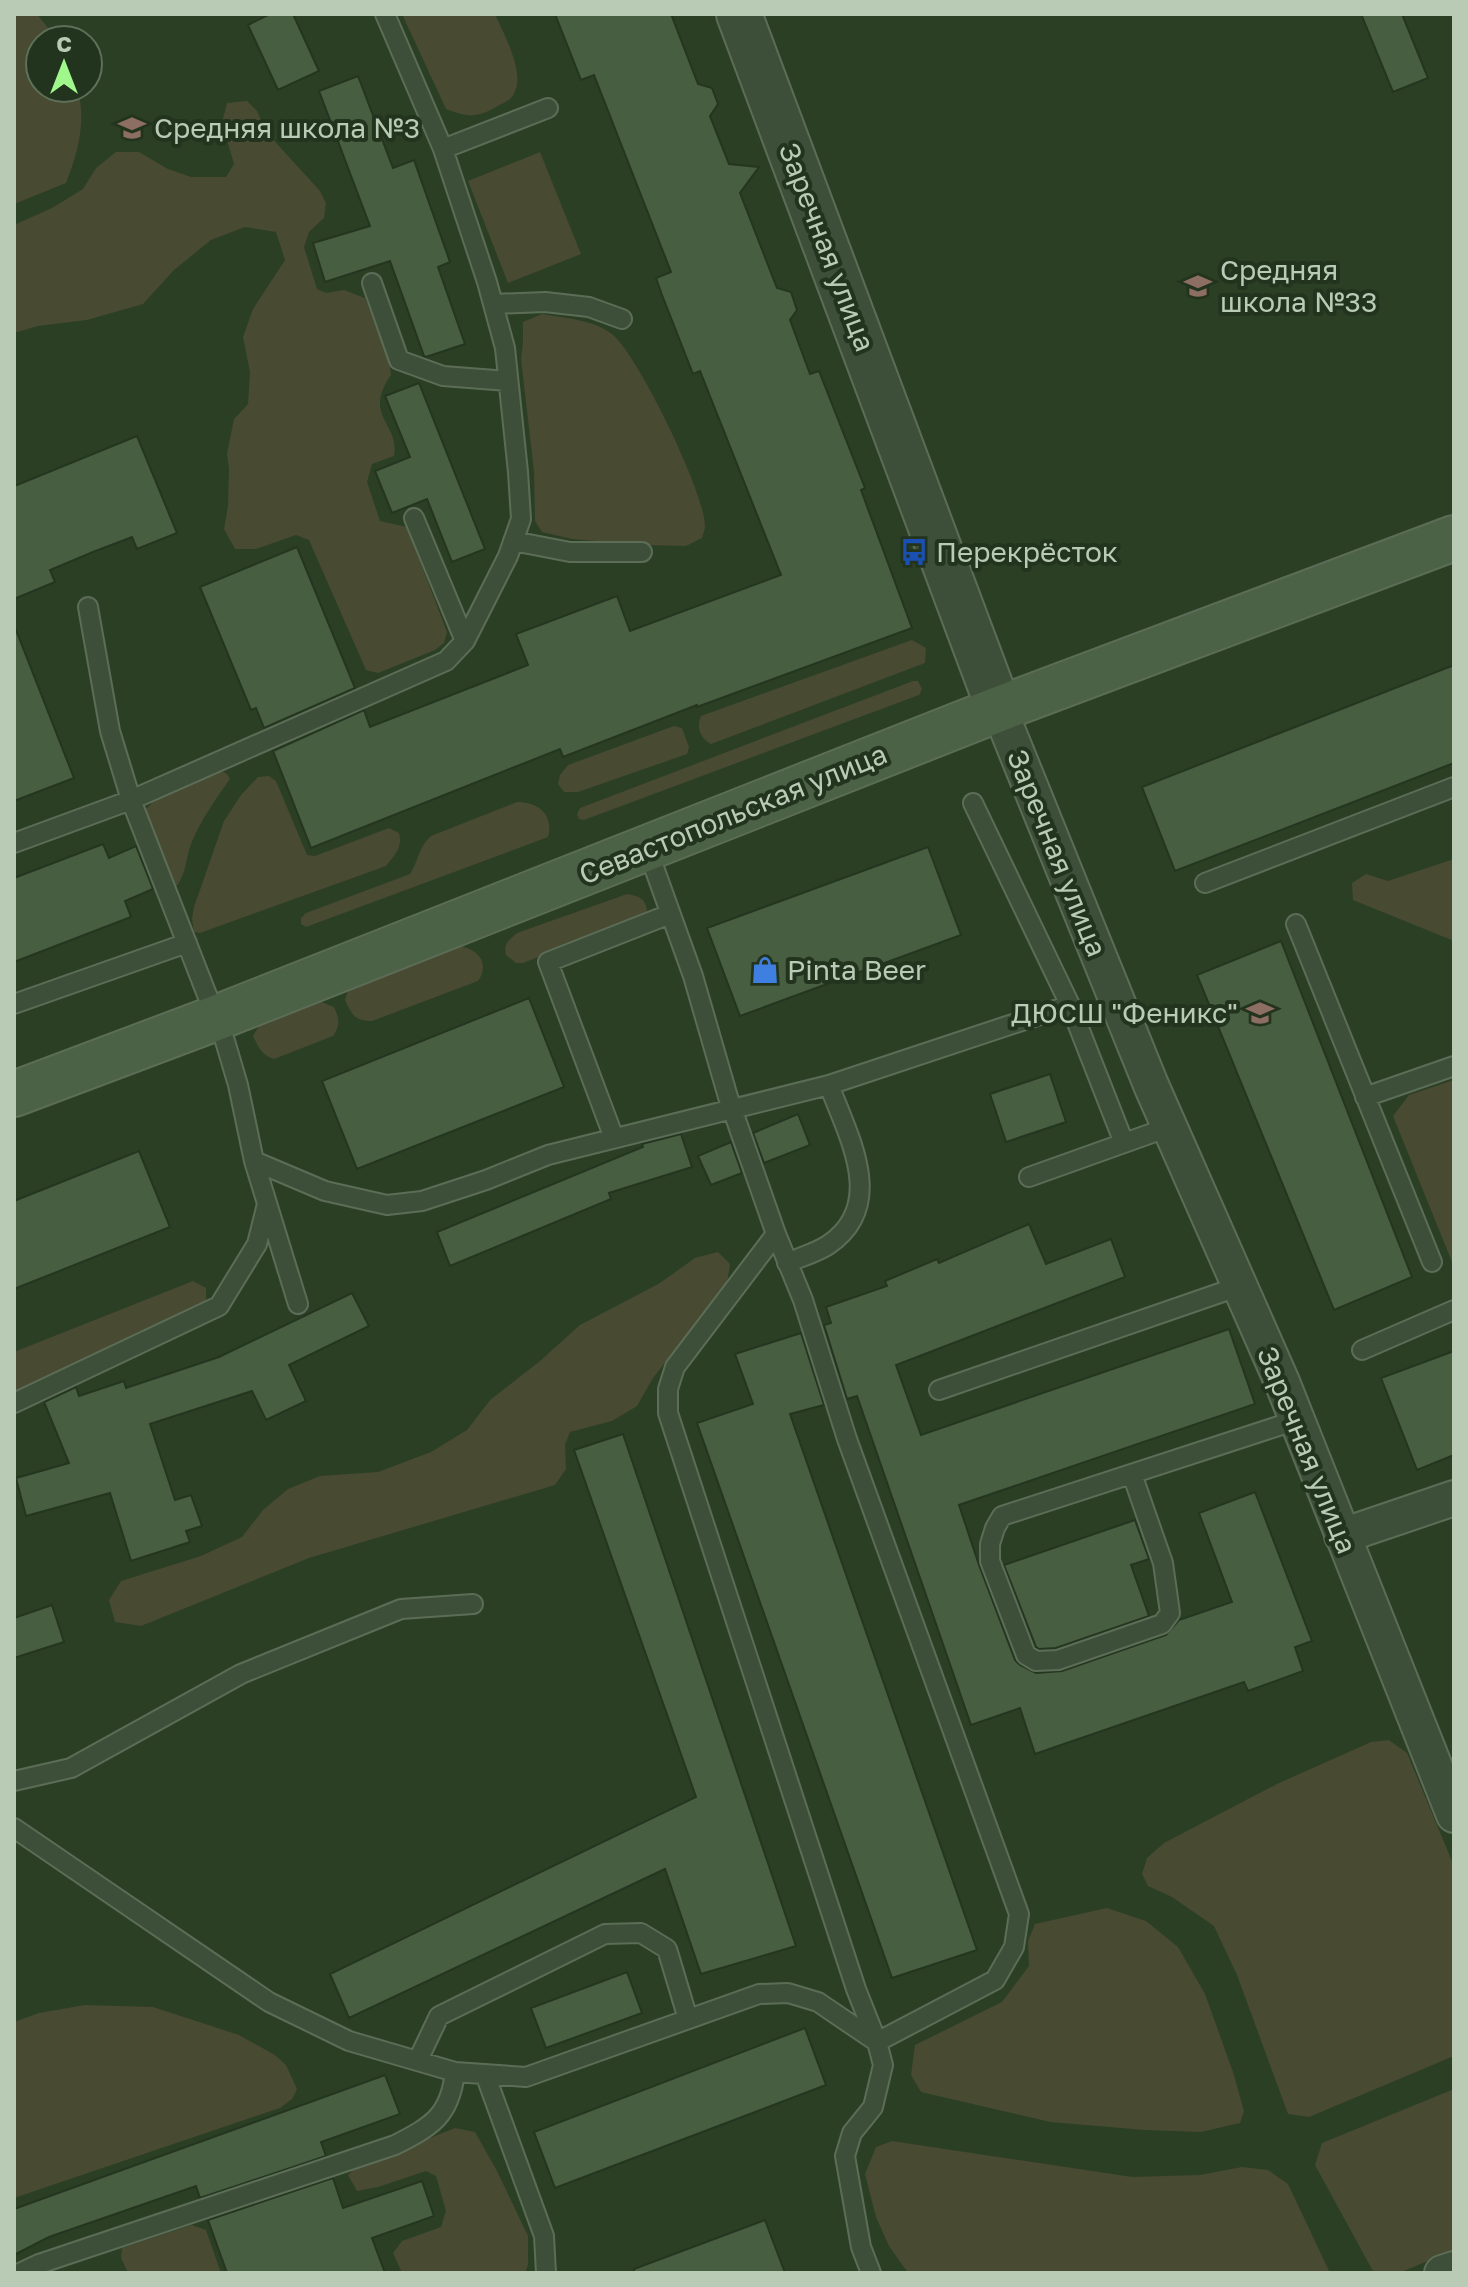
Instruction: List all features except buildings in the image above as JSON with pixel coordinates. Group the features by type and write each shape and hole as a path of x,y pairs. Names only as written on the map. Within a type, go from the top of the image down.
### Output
{"main road":[{"name":"Севастопольская улица","path":"14,1094 216,1018 999,709 1454,538"}],"street":[{"name":"Заречная улица","path":"739,14 999,709 1169,1127 1297,1420 1454,1815"},
{"path":"1342,1536 1454,1498"},
{"path":"1442,2273 1454,2269"}],"lane":[{"path":"14,843 131,800 446,661 465,641 508,556 521,519 505,348 443,149 385,14"},
{"path":"443,149 548,108"},
{"path":"372,283 399,360 443,376 508,381"},
{"path":"493,304 545,302 589,307 622,319"},
{"path":"414,518 465,641"},
{"path":"513,541 570,552 642,552"},
{"path":"88,607 110,731 131,800 216,1018 238,1085 254,1161 298,1304"},
{"path":"1205,883 1454,787"},
{"path":"973,803 1070,1005 1124,1143"},
{"path":"647,848 693,976 733,1109 776,1234 803,1300 847,1439 1019,1914 1014,1947 995,1980 877,2042"},
{"path":"614,1138 548,962 670,914"},
{"path":"1296,924 1432,1262"},
{"path":"14,1004 187,943"},
{"path":"254,1161 325,1191 387,1205 422,1201 548,1155 829,1085 1070,1005"},
{"path":"1365,1097 1454,1066"},
{"path":"787,1263 828,1245 852,1222 860,1198 860,1174 829,1085"},
{"path":"1029,1177 1169,1127"},
{"path":"14,1403 219,1306 257,1244 267,1204"},
{"path":"776,1234 675,1367 668,1389 668,1413 883,2065 873,2107 852,2133 845,2156 861,2247 871,2273"},
{"path":"939,1390 1240,1286"},
{"path":"1362,1350 1454,1310"},
{"path":"1132,1474 1163,1563 1170,1613 1162,1624 1058,1660 1036,1661 1026,1655 990,1561 990,1544 1002,1516 1297,1420"},
{"path":"14,1781 71,1768 241,1674 401,1609 473,1604"},
{"path":"14,1828 269,2002 349,2041 455,2072 526,2077 759,1994 788,1993 818,2002 877,2042"},
{"path":"418,2060 439,2016 605,1934 641,1933 667,1949 688,2019"},
{"path":"20,2273 395,2145 429,2128 453,2090 455,2072"},
{"path":"485,2074 544,2236 546,2273"}],"green space":[{"path":"14,14 37,14 45,24 24,24 24,104 80,104 81,124 66,183 14,204"},
{"path":"402,14 495,14 516,68 516,90 511,98 476,115 446,109"},
{"path":"247,101 257,111 268,134 320,191 326,203 324,218 309,232 304,247 317,289 326,293 344,290 365,298 389,360 391,375 380,401 392,435 394,456 372,464 367,482 380,521 407,527 447,632 444,643 435,650 378,673 366,670 309,540 296,535 256,549 235,549 224,529 228,506 227,454 234,419 248,404 250,372 243,337 253,309 285,260 276,232 245,227 211,240 174,270 143,304 87,320 38,326 14,333 14,225 52,208 83,189 96,168 116,152 139,152 168,169 191,177 226,177 234,164 222,123 227,103"},
{"path":"540,152 581,254 508,283 468,181"},
{"path":"542,314 578,320 604,329 612,334 638,368 694,485 705,526 702,538 686,546 644,545 572,539 542,532 535,521 534,472 521,359 523,322"},
{"path":"912,640 926,648 925,663 711,744 700,732 701,716"},
{"path":"918,681 922,689 919,695 584,820 579,819 577,814 580,808"},
{"path":"674,726 682,728 689,747 687,754 578,792 564,792 558,784 560,775 568,765"},
{"path":"220,770 230,779 195,835 177,886 170,882 144,811 156,799"},
{"path":"269,776 276,781 307,855 315,856 389,828 399,833 397,851 386,866 200,933 194,932 194,907 224,821 241,795 258,777"},
{"path":"517,802 532,804 543,811 549,822 548,837 306,927 301,924 301,918 306,913 410,874 431,836"},
{"path":"1454,859 1454,941 1353,900 1352,883 1366,874 1388,881"},
{"path":"627,894 643,900 647,911 642,916 523,963 516,963 506,955 506,945 517,933"},
{"path":"458,946 471,950 480,958 483,968 478,981 372,1021 358,1018 350,1010 345,1000 348,990 359,983"},
{"path":"316,1000 334,1007 338,1022 333,1036 274,1059 263,1053 253,1036 263,1019"},
{"path":"1454,1080 1454,1267 1393,1116 1409,1095"},
{"path":"718,1252 730,1264 727,1285 653,1378 637,1406 612,1421 570,1432 565,1445 566,1469 555,1485 309,1558 141,1626 115,1622 109,1600 121,1581 201,1556 242,1537 263,1510 288,1489 320,1476 378,1472 431,1452 467,1430 490,1400 580,1325 660,1283 695,1258"},
{"path":"193,1281 206,1288 206,1302 14,1394 14,1352"},
{"path":"1389,1740 1407,1753 1454,1866 1454,2056 1309,2117 1288,2114 1237,1975 1214,1926 1172,1897 1148,1886 1142,1874 1147,1858 1164,1843 1277,1784 1371,1742"},
{"path":"1107,1908 1146,1921 1178,1947 1205,1994 1233,2072 1244,2111 1240,2123 1201,2132 1050,2122 921,2092 911,2075 915,2045 1002,2002 1029,1966 1028,1941 1035,1924"},
{"path":"85,2005 153,2007 239,2035 275,2055 286,2065 297,2089 292,2099 280,2108 14,2198 14,2022 39,2013"},
{"path":"1454,2089 1454,2250 1399,2273 1374,2273 1315,2165 1322,2143"},
{"path":"455,2128 475,2132 497,2171 528,2236 525,2273 402,2273 393,2253 402,2241 441,2227 446,2211 436,2176 426,2171 357,2191 348,2175 357,2167"},
{"path":"892,2141 1132,2177 1200,2175 1242,2167 1268,2170 1288,2184 1330,2273 908,2273 889,2246 876,2217 865,2174 876,2147"},
{"path":"192,2225 206,2230 221,2273 128,2273 121,2258 122,2248"}],"place":[{"name":"Средняя школа №3","path":"132,128"},
{"name":"Средняя школа №33","path":"1198,286"},
{"name":"Перекрёсток","path":"914,552"},
{"name":"Pinta Beer","path":"765,970"},
{"name":"ДЮСШ \"Феникс\"","path":"1260,1013"}]}
